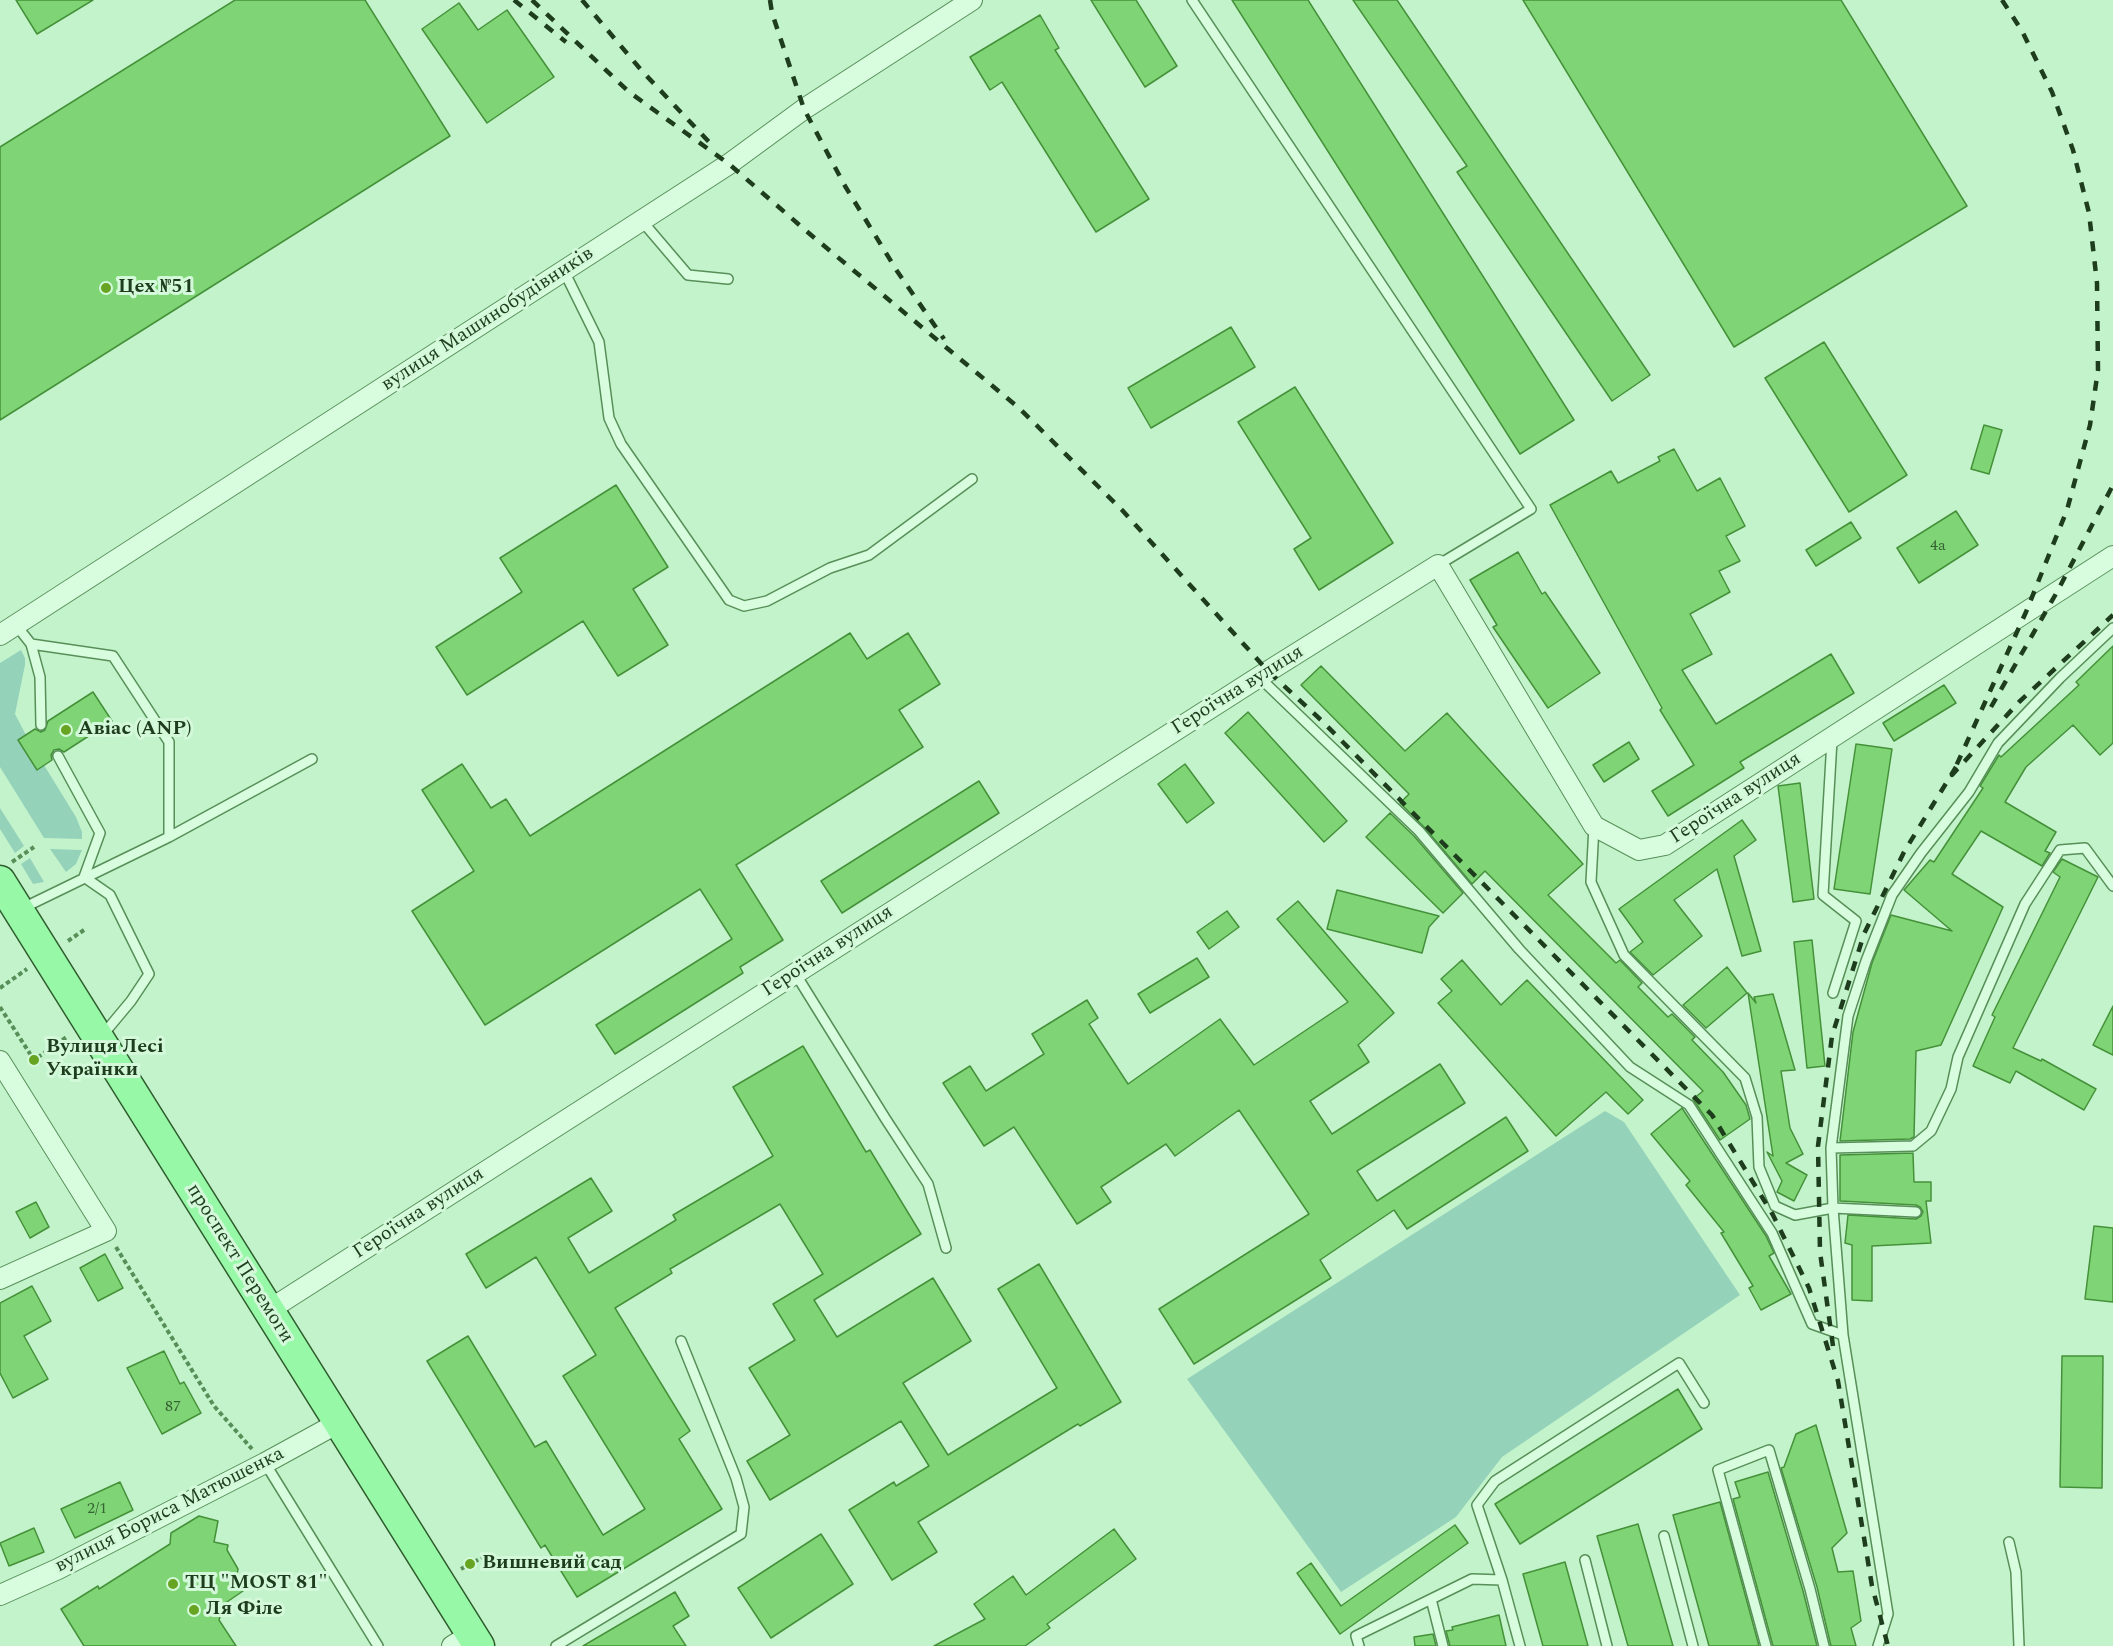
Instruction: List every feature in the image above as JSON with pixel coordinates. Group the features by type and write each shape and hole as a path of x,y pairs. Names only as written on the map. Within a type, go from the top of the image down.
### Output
{"main road":[{"name":"проспект Перемоги","path":"4,873 9,915 94,1031 269,1310 468,1642"}],"street":[{"name":"вулиця Машинобудівників","path":"8,630 642,221 729,164 804,109 972,0"},
{"name":"Героїчна вулиця","path":"1594,826 1639,850 1665,845 2113,556"},
{"name":"Героїчна вулиця","path":"269,1310 1438,565"},
{"path":"1438,565 1594,826"},
{"path":"0,1061 106,1231 0,1279"},
{"name":"вулиця Бориса Матюшенка","path":"0,1595 58,1569 338,1423"}],"lane":[{"path":"1192,0 1531,509 1438,565"},
{"path":"642,221 688,275 728,279"},
{"path":"564,271 599,342 609,418 621,444 729,600 744,606 766,601 830,568 869,555 972,479"},
{"path":"1878,1646 1888,1614 1843,1335 1833,1208 1832,1148 1848,1016 1866,961 1893,895 1921,853 1969,792 1998,743 2060,678 2113,628"},
{"path":"8,630 31,644 113,656 168,742 169,837"},
{"path":"31,644 40,677 41,725"},
{"path":"1259,677 1419,831 1519,950 1630,1067 1689,1105 1772,1233 1812,1324 1843,1335"},
{"path":"1832,737 1823,895 1856,921 1833,993"},
{"path":"58,756 100,833 84,878"},
{"path":"9,915 169,837 312,759"},
{"path":"1594,826 1591,882 1624,955 1745,1078 1757,1117 1759,1167 1775,1206 1795,1215 1833,1208 1916,1212"},
{"path":"1832,1148 1913,1146 1931,1131 1951,1089 1958,1057 2025,904 2060,850 2085,848 2113,886"},
{"path":"84,878 110,895 149,974 131,1001 94,1031"},
{"path":"795,973 928,1184 946,1248"},
{"path":"556,1646 741,1534 744,1507 681,1341"},
{"path":"1520,1646 1502,1580 1476,1504 1495,1481 1679,1363 1704,1403"},
{"path":"1766,1646 1718,1470 1769,1450 1810,1589 1824,1646"},
{"path":"265,1463 378,1646"},
{"path":"1664,1536 1693,1646"},
{"path":"2009,1542 2016,1572 2019,1646"},
{"path":"1585,1560 1607,1646"},
{"path":"1359,1646 1356,1636 1472,1579 1502,1580"},
{"path":"1431,1599 1443,1646"}],"path":[{"path":"4,873 34,847"},
{"path":"0,1007 34,1060 94,1031"},
{"path":"106,1231 214,1406 265,1463"}],"green space":[{"path":"21,650 25,658 25,665 15,714 26,735 18,740 37,769 44,765 76,817 82,832 82,839 44,838 0,767 0,663"},
{"path":"0,808 24,846 15,853 0,829"},
{"path":"50,849 82,850 76,864 66,872"},
{"path":"30,858 44,882 33,884 21,864"},
{"path":"1605,1111 1624,1122 1740,1295 1502,1457 1456,1517 1341,1592 1187,1379"}],"building":[{"path":"16,0 93,0 37,34"},
{"name":"Цех №51","path":"235,0 365,0 450,136 0,420 0,147"},
{"path":"1091,0 1136,0 1177,66 1145,87"},
{"path":"1232,0 1308,0 1574,420 1520,454"},
{"path":"1353,0 1397,0 1650,375 1612,401 1457,172 1467,166"},
{"path":"1523,0 1841,0 1967,206 1734,347"},
{"path":"459,3 478,30 507,10 554,77 487,123 422,29"},
{"path":"1040,15 1059,48 1055,50 1149,199 1096,232 1002,82 990,90 970,57"},
{"path":"1231,327 1255,367 1151,428 1128,388"},
{"path":"1824,342 1907,475 1849,512 1765,378"},
{"path":"1295,387 1393,543 1319,590 1294,549 1311,538 1238,422"},
{"path":"1984,425 2002,430 1989,474 1971,469"},
{"path":"1674,449 1697,491 1720,478 1745,526 1726,536 1740,561 1719,571 1730,592 1690,614 1712,654 1682,670 1716,724 1831,654 1854,693 1740,762 1744,768 1668,816 1652,791 1694,765 1660,710 1662,708 1550,505 1611,471 1618,483 1660,461 1658,457"},
{"path":"616,485 668,567 633,589 668,645 618,676 583,621 467,695 436,647 522,592 500,558"},
{"path":"1956,511 1978,545 1919,583 1897,548"},
{"path":"1851,522 1861,538 1816,566 1806,550"},
{"path":"1518,552 1542,594 1545,592 1600,673 1548,708 1493,627 1497,625 1470,580"},
{"path":"850,633 867,659 908,633 940,684 899,710 923,747 736,865 783,940 740,967 743,973 615,1054 596,1025 732,939 700,889 485,1025 412,911 474,871 422,790 462,764 491,808 506,799 530,836"},
{"path":"2113,646 2113,743 2100,755 2073,725 2026,767 2005,802 2056,832 2045,851 2050,853 2042,866 1981,831 1952,874 2003,907 1941,1045 1916,1051 1914,1137 1840,1141 1853,1032 1872,963 1891,915 1952,931 1904,890 1930,860 1934,862 1983,788 1980,786 1999,755 2001,757 2079,685 2076,682"},
{"path":"1321,666 1405,751 1447,713 1583,864 1548,895 1616,963 1620,960 1642,983 1638,987 1668,1017 1672,1014 1695,1037 1692,1040 1723,1072 1746,1105 1750,1119 1720,1140 1693,1099 1703,1091 1485,871 1472,884 1424,827 1400,803 1409,794 1301,685"},
{"path":"1944,685 1956,703 1894,741 1883,723"},
{"name":"Авіас (ANP)","path":"93,692 112,721 64,752 59,749 54,750 51,755 52,760 37,770 18,740 35,729 41,732 45,730 48,721"},
{"path":"1248,712 1347,821 1324,842 1225,733"},
{"path":"1629,742 1639,759 1604,782 1593,765"},
{"path":"1856,744 1892,749 1870,894 1834,889"},
{"path":"1185,764 1214,803 1187,823 1158,784"},
{"path":"979,781 999,813 842,913 821,881"},
{"path":"1800,783 1814,899 1793,902 1778,786"},
{"path":"1390,813 1414,836 1463,893 1443,913 1366,837"},
{"path":"1742,820 1756,840 1734,856 1761,951 1742,956 1717,869 1674,900 1702,936 1653,975 1630,952 1643,942 1619,909"},
{"path":"2062,859 2098,877 2013,1048 2041,1061 2042,1059 2096,1089 2084,1110 2016,1071 2010,1083 1973,1066 1995,1017 1992,1015 2060,877 2053,872"},
{"path":"1337,890 1439,916 1429,927 1422,953 1327,929"},
{"path":"1298,901 1394,1013 1358,1045 1369,1062 1310,1101 1332,1134 1440,1064 1465,1103 1357,1171 1377,1201 1506,1117 1528,1151 1407,1229 1394,1210 1320,1260 1331,1278 1194,1364 1159,1309 1309,1214 1239,1110 1175,1156 1166,1144 1101,1187 1111,1202 1077,1224 1014,1127 984,1146 943,1083 970,1066 986,1091 1044,1054 1032,1034 1087,1000 1098,1018 1089,1024 1128,1084 1220,1019 1254,1065 1348,1002 1277,919"},
{"path":"1227,911 1239,927 1209,949 1197,932"},
{"path":"1812,940 1825,1066 1807,1068 1794,942"},
{"path":"1197,958 1209,977 1150,1013 1138,994"},
{"path":"1462,960 1501,1005 1527,980 1643,1100 1628,1114 1606,1092 1556,1136 1438,1003 1452,991 1441,979"},
{"path":"1727,967 1747,993 1706,1028 1683,1005"},
{"path":"1748,993 1756,1003 1754,997 1773,994 1795,1070 1781,1071 1790,1128 1803,1154 1786,1163 1807,1175 1794,1201 1777,1192 1782,1181 1767,1152 1773,1156"},
{"path":"2113,1006 2113,1055 2093,1045"},
{"path":"803,1046 866,1152 870,1150 921,1234 814,1300 837,1337 933,1278 971,1341 903,1383 948,1455 1057,1388 998,1289 1039,1264 1121,1402 1080,1426 1078,1424 918,1522 937,1552 892,1580 849,1510 894,1482 896,1486 929,1466 901,1421 770,1500 747,1461 790,1435 749,1368 795,1340 773,1304 823,1274 780,1204 670,1269 672,1273 615,1308 690,1431 679,1439 722,1509 577,1597 545,1545 541,1548 427,1361 468,1336 535,1447 546,1441 603,1535 645,1509 563,1376 596,1355 536,1257 486,1288 466,1254 591,1178 612,1211 568,1238 589,1273 676,1220 673,1215 773,1156 733,1087"},
{"path":"1682,1108 1766,1236 1774,1253 1769,1256 1791,1294 1761,1310 1749,1288 1753,1286 1721,1233 1724,1232 1686,1185 1690,1181 1651,1134"},
{"path":"1913,1153 1914,1182 1931,1182 1931,1201 1926,1201 1931,1243 1872,1246 1872,1301 1852,1300 1852,1245 1845,1243 1848,1215 1916,1219 1923,1212 1916,1205 1840,1201 1840,1155"},
{"path":"36,1202 49,1227 30,1238 16,1212"},
{"path":"2094,1226 2113,1228 2113,1302 2085,1299"},
{"path":"105,1254 123,1288 98,1301 80,1268"},
{"path":"32,1286 51,1321 24,1336 48,1379 13,1398 0,1373 0,1303"},
{"path":"164,1351 180,1384 184,1382 201,1413 162,1434 127,1368"},
{"path":"2062,1356 2103,1356 2102,1488 2060,1487"},
{"path":"1678,1389 1702,1429 1520,1544 1495,1504"},
{"path":"1816,1425 1847,1533 1832,1548 1838,1572 1853,1571 1861,1621 1851,1628 1856,1646 1831,1646 1817,1587 1781,1468 1784,1467 1796,1434"},
{"path":"1768,1472 1817,1646 1773,1646 1733,1499 1740,1497 1735,1482"},
{"path":"120,1482 133,1510 75,1538 61,1509"},
{"path":"1720,1502 1759,1646 1709,1646 1673,1515"},
{"name":"ТЦ \"MOST 81\"","path":"199,1516 218,1521 214,1542 228,1545 227,1550 238,1569 236,1580 243,1591 224,1604 219,1620 236,1646 84,1646 61,1609 98,1586 99,1589 170,1544 171,1533"},
{"path":"1638,1524 1673,1646 1628,1646 1597,1536"},
{"path":"1455,1525 1468,1543 1340,1634 1297,1573 1311,1563 1341,1606"},
{"path":"34,1528 44,1552 9,1566 0,1543"},
{"path":"1114,1529 1136,1559 1047,1624 1050,1628 1025,1646 934,1646 985,1619 974,1604 1013,1576 1026,1595"},
{"path":"821,1534 853,1584 771,1638 738,1588"},
{"path":"1565,1562 1588,1646 1543,1646 1523,1574"},
{"path":"675,1592 689,1616 673,1626 686,1646 583,1646"},
{"path":"1499,1615 1506,1646 1450,1646 1446,1631 1453,1630 1452,1627"},
{"path":"1433,1634 1436,1646 1415,1646 1414,1637"}],"railway":[{"path":"514,0 566,42"},
{"path":"532,0 629,92 729,164 1019,408 1122,510 1268,671 1321,720 1712,1115 1773,1215 1809,1288 1838,1381 1872,1586 1888,1646"},
{"path":"582,0 642,71 709,142"},
{"path":"770,0 772,13 804,109 845,186 897,271 944,339"},
{"path":"2002,0 2022,31 2052,92 2073,150 2089,213 2097,283 2098,370 2090,425 2067,510 2026,612 1952,775 2019,702 2113,615"},
{"path":"1991,707 2057,592 2113,485"},
{"path":"1833,1346 1820,1252 1818,1146 1832,1036 1864,934 1904,852 1956,767"}],"place":[{"name":"Цех №51","path":"106,288"},
{"name":"Авіас (ANP)","path":"66,730"},
{"name":"Вулиця Лесі Українки","path":"34,1060"},
{"name":"Вишневий сад","path":"470,1564"},
{"name":"ТЦ \"MOST 81\"","path":"173,1584"},
{"name":"Ля Філе","path":"194,1610"}]}
